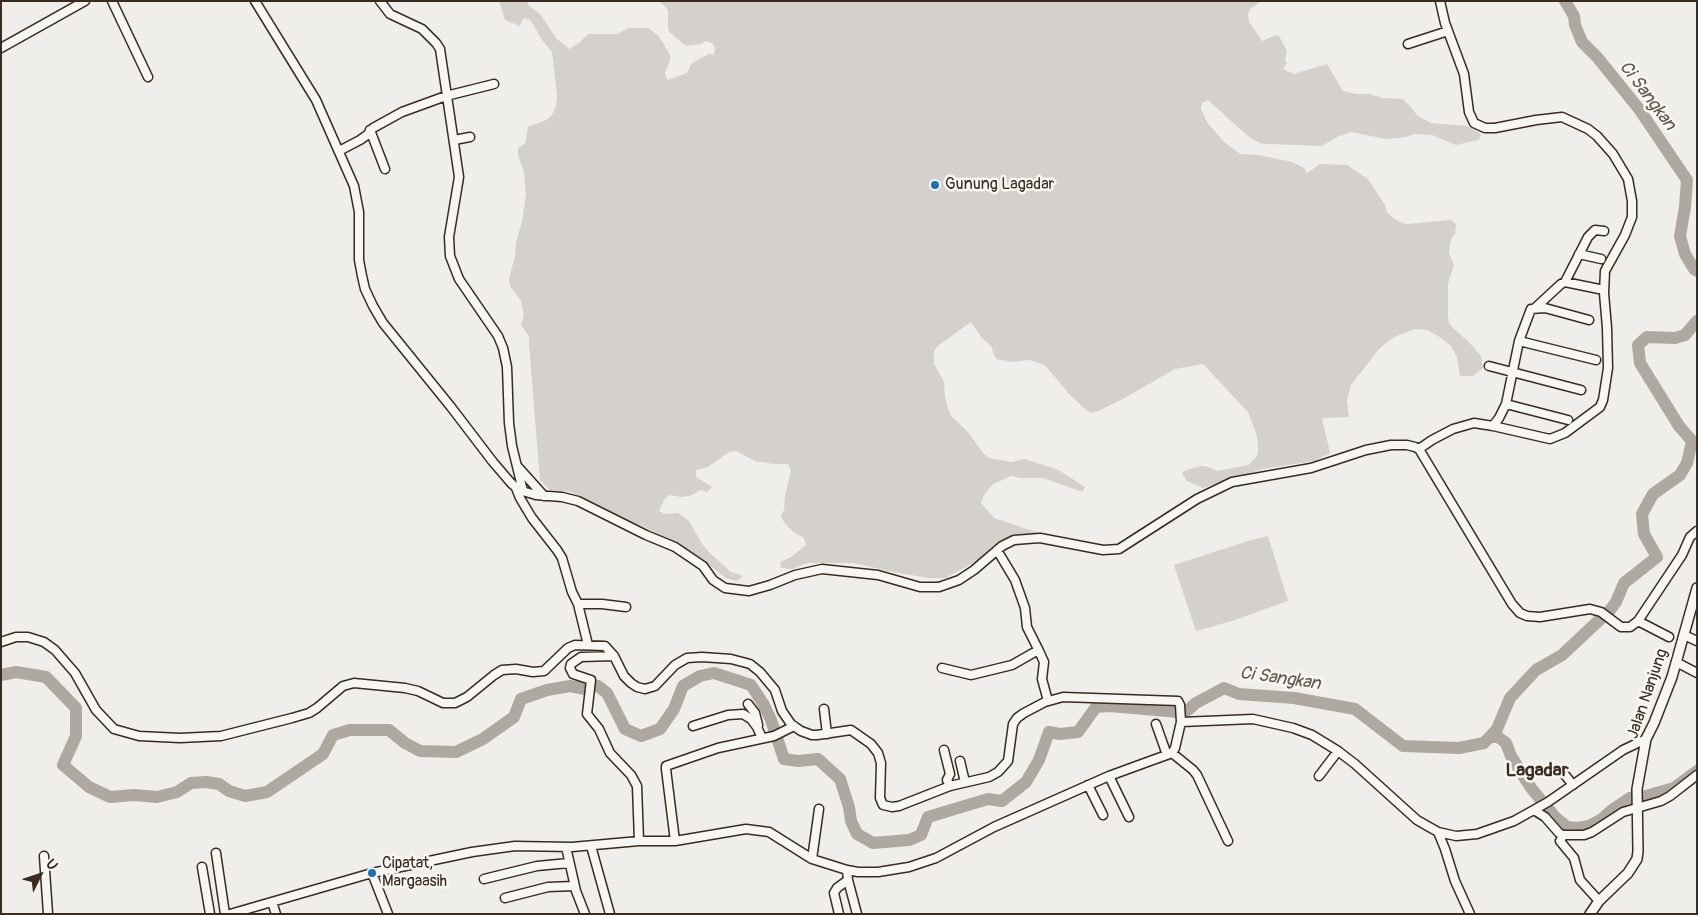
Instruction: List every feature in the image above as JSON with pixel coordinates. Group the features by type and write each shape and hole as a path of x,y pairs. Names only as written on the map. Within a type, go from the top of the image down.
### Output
{"main road":[{"name":"Jalan Nanjung","path":"1590,914 1599,901 1628,872 1636,859 1638,851 1637,789 1646,739 1668,690 1697,588"}],"street":[{"path":"1,48 85,1"},
{"path":"112,1 148,77"},
{"path":"254,1 316,100 354,186 359,212 359,260 365,289 373,306 388,330 493,462 519,489 544,496 578,501 646,535 675,547 703,566 713,580 738,591 749,591 795,574 822,569 878,575 920,588 939,587 959,580 997,550 1014,540 1040,538 1103,550 1120,549 1197,499 1232,482 1311,468 1391,444 1407,445 1419,449 1517,611 1525,615 1540,618 1586,609 1596,610 1619,626 1630,627 1638,621 1682,555 1690,536 1697,531"},
{"path":"380,1 390,14 422,29 438,46 443,62 446,96 459,177 449,237 450,256 459,279 498,336 503,348 507,367 508,423 517,466 518,496 532,518 557,550 578,604 586,639"},
{"path":"1419,449 1459,426 1474,423 1550,439 1565,432 1600,406 1603,400 1608,368 1604,293 1606,271 1625,235 1632,217 1632,201 1628,179 1613,154 1597,136 1569,119 1562,117 1536,120 1495,128 1484,128 1474,123 1466,99 1464,74 1448,31 1440,1"},
{"path":"1408,44 1448,31"},
{"path":"339,151 367,135 370,130 402,112 446,96 494,84"},
{"path":"370,130 385,169"},
{"path":"454,140 470,137"},
{"path":"1493,426 1506,404 1519,341 1529,312 1565,282 1592,232 1604,231"},
{"path":"1579,254 1601,259"},
{"path":"1565,282 1599,289"},
{"path":"1535,308 1545,308 1589,320"},
{"path":"1519,341 1596,360"},
{"path":"1489,366 1581,390"},
{"path":"1506,404 1568,420"},
{"path":"517,466 544,496"},
{"path":"997,550 1015,580 1025,608 1027,626 1044,662 1042,678 1047,697"},
{"path":"578,604 626,607"},
{"path":"1638,621 1669,637"},
{"path":"1684,635 1697,641"},
{"path":"1,642 16,637 28,637 44,642 55,650 76,673 96,710 114,729 139,736 180,738 221,736 309,713 343,686 354,683 405,688 418,691 444,704 455,703 467,697 498,672 507,669 533,672 544,671 568,648 586,639 605,646 614,656 624,676 630,683 645,689 655,686 675,665 687,658 731,659 750,664 760,672 771,686 782,711 794,726 812,735 826,729 851,730 871,744 878,753 881,763 880,798 883,805 892,807 899,806 948,783 965,778 989,777 1002,770 1008,761 1013,724 1024,713 1047,697 1178,701 1180,704 1181,721 1175,748 1170,754 1088,785 994,827 936,858 909,867 878,872 847,870 812,859 776,835 758,829 733,830 675,841 639,841 566,847 515,846 472,852 372,873 230,914"},
{"path":"942,668 971,675 1012,664 1039,651"},
{"path":"614,656 580,657 571,664 571,671 573,674 590,680 587,714 599,728 610,753 631,775 637,786 639,841"},
{"path":"1676,662 1697,673"},
{"path":"748,704 754,712 757,727"},
{"path":"824,709 826,729"},
{"path":"693,726 734,713 743,714 751,719 762,738"},
{"path":"1181,721 1242,719 1271,722 1312,735 1355,764 1409,813 1438,832 1456,836 1477,834 1514,821 1545,804 1623,750 1646,739"},
{"path":"1156,724 1170,754 1197,775 1228,841"},
{"path":"675,841 666,766 718,748 777,736 794,726"},
{"path":"944,750 950,775 948,783"},
{"path":"1319,776 1338,751"},
{"path":"960,761 965,778"},
{"path":"1561,770 1573,784"},
{"path":"1534,810 1545,817 1559,833 1580,836 1588,834 1637,804 1661,801 1697,775"},
{"path":"1110,776 1129,817"},
{"path":"1088,785 1103,815"},
{"path":"812,859 819,809"},
{"path":"1438,832 1455,881 1470,914"},
{"path":"1563,835 1560,841 1574,858 1580,880 1599,901"},
{"path":"590,846 610,914"},
{"path":"566,847 574,886 585,914"},
{"path":"216,853 225,914"},
{"path":"44,856 48,914"},
{"path":"484,879 537,866 569,863"},
{"path":"202,867 210,914"},
{"path":"847,870 857,914"},
{"path":"372,873 388,914"},
{"path":"839,914 834,893 837,888 848,880"},
{"path":"504,898 548,887 574,886"},
{"path":"272,902 276,914"}],"shaded area":[{"path":"499,1 527,1 528,5 540,14 556,38 569,49 588,34 617,34 629,28 648,28 659,36 670,55 670,61 665,73 667,80 687,73 692,63 709,54 714,55 715,48 712,43 706,41 686,46 669,32 668,11 658,1 1262,1 1250,9 1248,15 1249,22 1262,41 1276,35 1279,36 1287,51 1285,60 1287,63 1283,69 1294,74 1327,64 1343,91 1370,94 1382,98 1402,99 1418,116 1431,123 1467,126 1481,134 1479,140 1456,145 1432,135 1414,134 1407,137 1386,139 1351,132 1339,136 1322,146 1267,144 1260,143 1249,137 1208,100 1202,103 1201,109 1207,122 1223,141 1240,154 1259,155 1292,162 1304,168 1307,173 1320,164 1347,165 1368,179 1385,205 1387,212 1400,222 1406,224 1451,220 1456,224 1449,253 1454,265 1448,283 1449,323 1481,356 1483,368 1473,376 1460,376 1457,357 1451,346 1428,330 1415,329 1394,337 1379,349 1351,385 1347,400 1349,417 1322,418 1330,453 1314,461 1263,469 1203,488 1187,481 1182,473 1201,466 1217,471 1248,465 1257,456 1258,449 1257,436 1248,412 1203,364 1175,369 1121,400 1091,413 1070,395 1045,365 1030,360 1010,362 997,359 992,347 982,338 971,322 939,345 934,351 934,364 944,382 945,397 951,416 967,431 989,458 1011,462 1024,459 1057,469 1085,487 1082,492 1043,478 1011,476 993,484 984,495 981,503 994,518 1039,533 1010,539 946,578 928,578 853,563 808,563 792,569 781,568 780,562 791,557 806,545 804,538 793,532 781,516 784,510 791,470 788,464 755,461 736,451 729,452 708,467 696,470 696,477 712,487 707,492 701,490 682,497 669,495 664,500 659,511 664,514 678,513 689,521 702,544 711,554 731,572 743,576 737,581 726,578 696,555 665,537 626,520 571,492 550,490 540,480 529,336 521,325 524,315 521,301 510,286 509,279 522,222 526,194 524,172 518,155 518,148 525,144 528,127 546,120 552,115 556,107 557,95 552,52 542,40 531,21 525,18 520,26 505,20"},
{"path":"1268,536 1288,601 1232,621 1196,631 1174,565"}],"waterway":[{"name":"Ci Sangkan","path":"1565,1 1574,16 1575,25 1582,42 1597,57 1639,109 1687,180 1680,236 1685,254 1697,271"},
{"name":"Ci Sangkan","path":"1,675 16,672 46,677 76,708 76,736 63,765 89,787 110,797 134,795 157,797 177,792 191,783 206,782 219,784 229,791 245,796 267,792 323,754 333,735 350,730 389,730 405,743 420,751 456,752 483,739 514,717 521,699 547,690 570,686 585,689 598,686 607,693 625,729 641,736 660,729 674,709 683,686 700,676 714,673 751,685 771,720 784,759 798,761 818,759 840,779 849,807 851,821 857,834 873,843 909,840 921,835 928,817 988,799 1002,801 1026,782 1039,760 1049,732 1060,734 1078,732 1096,707 1110,706 1178,712 1188,710 1196,703 1224,688 1239,694 1294,698 1355,709 1403,746 1459,748 1484,743 1497,729 1510,698 1536,670 1562,655 1610,610 1616,602 1624,583 1657,557 1644,534 1642,514 1653,494 1680,475 1687,463 1692,441 1679,426 1640,363 1638,345 1647,337 1675,338 1685,335 1697,321"},
{"path":"1490,737 1498,737 1506,743 1511,756 1531,788 1556,818 1567,827 1589,826 1602,819 1630,798 1646,796 1674,788 1697,771"}],"place":[{"name":"Gunung Lagadar","path":"935,185"},
{"name":"Cipatat, Margaasih","path":"372,873"}],"district":[{"name":"Lagadar","path":"1537,771"}]}
